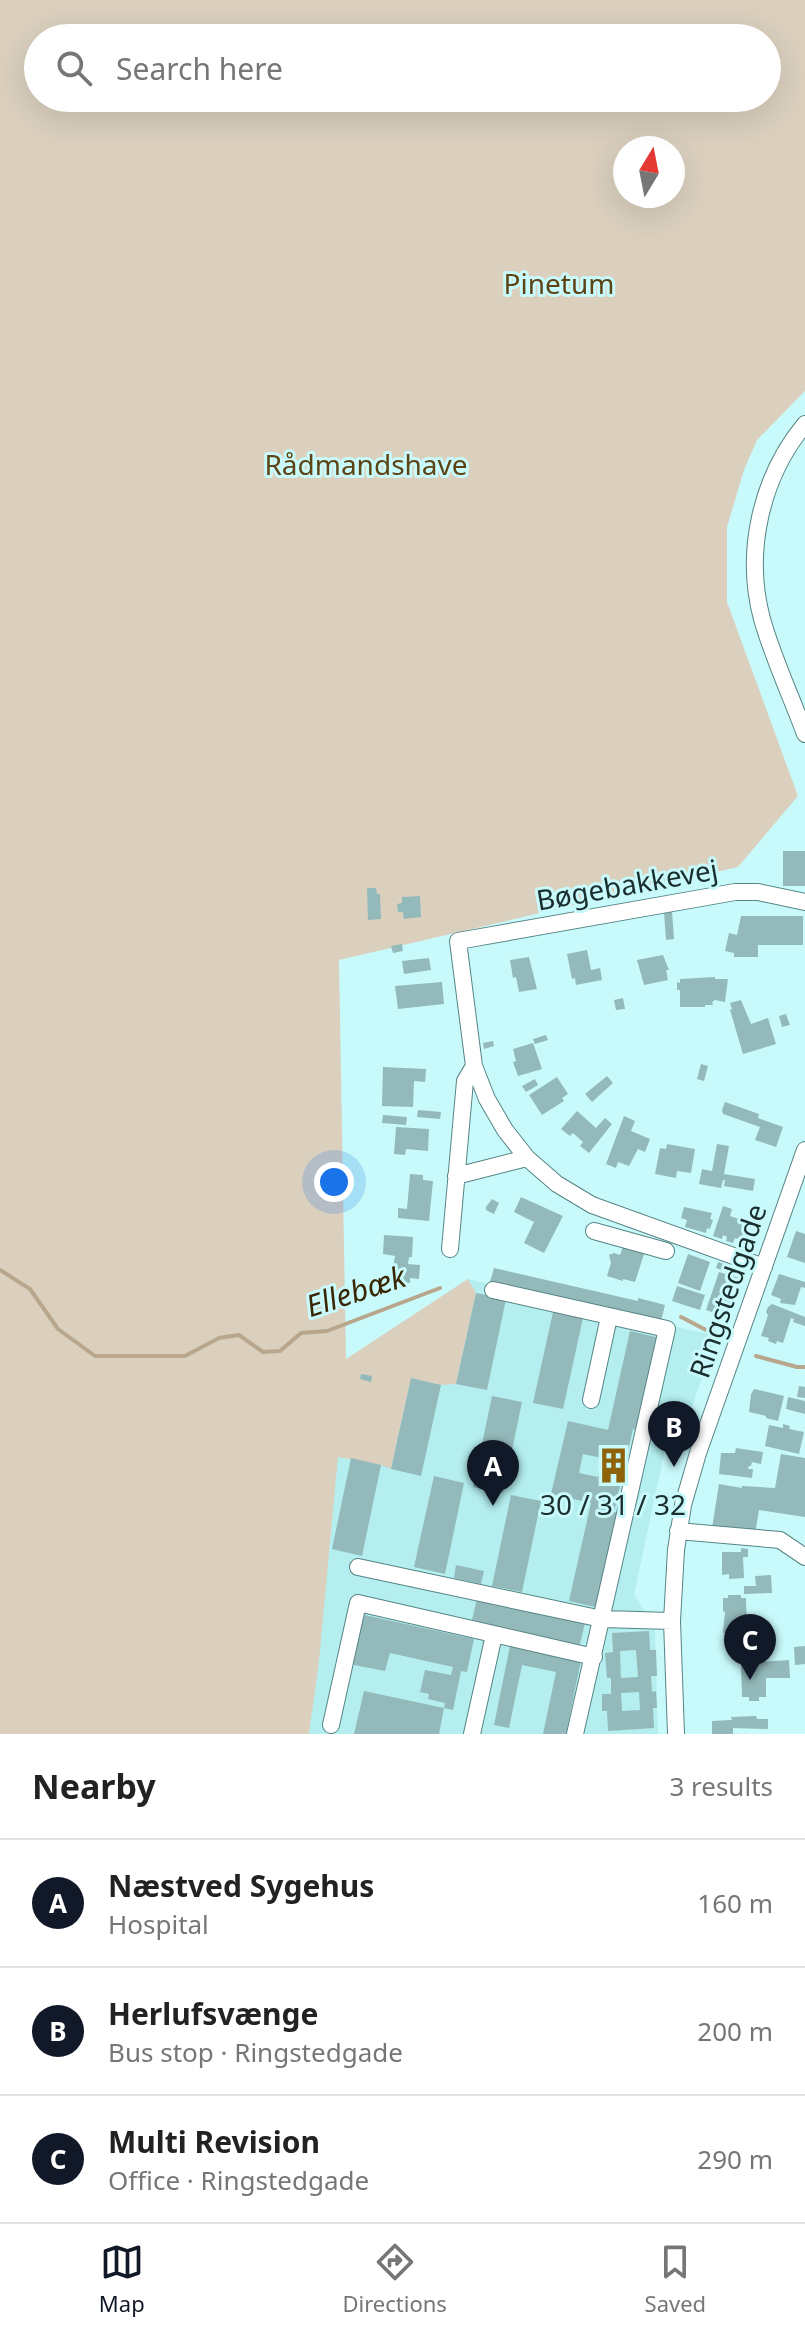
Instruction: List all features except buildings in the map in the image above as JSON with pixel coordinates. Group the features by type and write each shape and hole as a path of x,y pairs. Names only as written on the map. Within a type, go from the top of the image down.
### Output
{"street":[{"path":"805,424 783,457 767,492 756,535 755,571 763,622 805,734"},
{"name":"Bøgebakkevej","path":"474,1066 458,941 735,892 758,892 805,902"},
{"path":"474,1066 505,1130 527,1158 557,1184 592,1205 764,1267"},
{"path":"450,1249 465,1081 474,1066"},
{"name":"Ringstedgade","path":"676,1734 672,1621 678,1531 689,1479 805,1150"},
{"path":"456,1176 527,1158"},
{"path":"594,1231 666,1251"},
{"path":"493,1290 667,1329 575,1734"},
{"path":"591,1400 609,1317"},
{"path":"678,1531 780,1540 805,1557"},
{"path":"358,1567 602,1619 672,1621"},
{"path":"331,1725 358,1603 594,1657"},
{"path":"472,1734 494,1635"}],"shaded area":[{"path":"468,1279 717,1336 686,1423 671,1422 634,1594 655,1629 658,1734 309,1734 346,1360"}],"green space":[{"name":"Rådmandshave","path":"0,0 805,0 805,391 757,440 744,470 727,527 727,602 798,796 738,867 339,960 346,1359 468,1279 476,1293 456,1384 441,1385 411,1378 391,1469 338,1457 309,1734 0,1734"}],"waterway":[{"name":"Ellebæk","path":"0,1270 30,1289 58,1329 95,1356 185,1356 219,1338 239,1335 263,1352 280,1351 301,1333 327,1331 440,1288"},
{"name":"Ellebæk","path":"681,1317 712,1333"},
{"name":"Ellebæk","path":"756,1356 805,1367"}],"place":[{"name":"30 / 31 / 32","path":"613,1465"},
{"name":"Herlufsvænge","path":"674,1467"},
{"name":"Næstved Sygehus","path":"493,1506"},
{"name":"Multi Revision","path":"750,1680"}],"park label":[{"name":"Pinetum","path":"559,284"}]}
